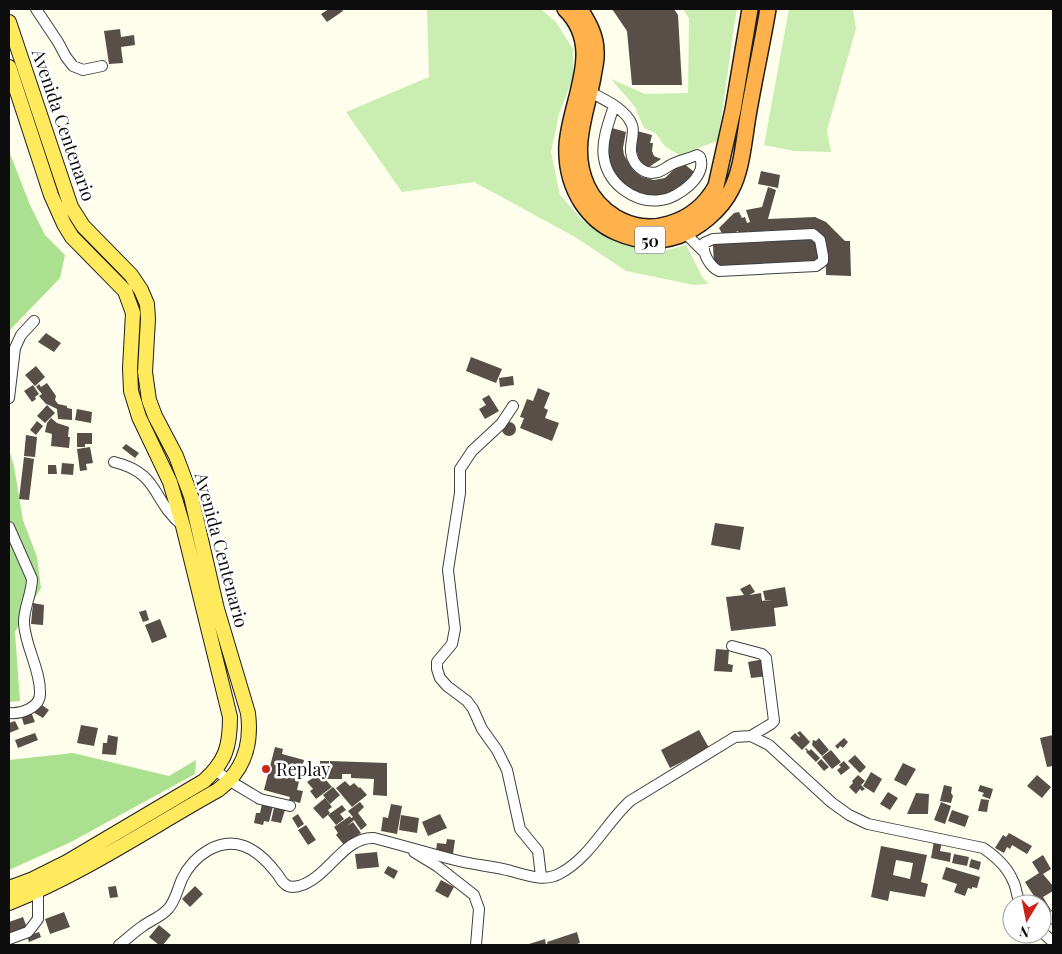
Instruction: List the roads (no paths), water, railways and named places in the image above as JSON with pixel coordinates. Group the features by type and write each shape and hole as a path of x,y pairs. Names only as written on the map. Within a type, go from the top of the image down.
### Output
{"highway":[{"name":"50","path":"565,9 579,30 585,52 567,146 570,173 578,196 592,216 601,224 624,236 660,241 689,230 720,206 735,182 768,9"},
{"name":"50","path":"580,9 595,40 596,59 581,133 579,156 584,179 594,198 611,214 630,224 652,228 682,219 701,206 710,197 716,186 733,110 750,9"}],"main road":[{"name":"Avenida Centenario","path":"9,22 71,207 83,226 131,275 141,290 146,304 148,319 145,372 149,400 155,416 176,456 191,496 217,609 248,713 250,726 248,748 237,772 230,781 136,839 38,891 9,903"},
{"name":"Avenida Centenario","path":"9,888 33,879 67,862 204,781 215,770 228,747 230,735 230,717 183,526 170,482 139,417 131,391 130,368 134,322 130,302 125,291 72,237 64,224 51,195 10,72"}],"street":[{"path":"36,9 73,66 83,70 102,66"},
{"path":"590,92 614,106 622,112 633,126 631,152 633,160 641,170 657,172 697,155 700,157 702,161 701,167 696,178 686,189 661,200 649,200 624,191 615,181 608,172 604,158 607,127 614,106"},
{"path":"689,230 705,246 712,267 719,271 816,266 821,264 824,258 820,240 813,234 713,239 705,246"},
{"path":"9,398 15,348 21,334 34,321"},
{"path":"513,406 501,424 472,451 460,469 460,493 448,570 456,630 452,644 437,662 437,669 443,682 470,705 507,770 520,829 538,851 541,877"},
{"path":"114,462 133,468 146,476 170,513 183,526"},
{"path":"9,527 32,579 24,623 41,694 35,705 22,712 9,713"},
{"path":"119,945 170,908 184,876 202,853 217,846 230,843 243,845 257,852 284,884 291,887 309,882 321,874 332,860 351,846 368,837 455,860 511,871 524,876 541,877 556,875 576,862 589,850 616,815 630,801 735,737 751,736 774,721 766,658 762,654 732,646"},
{"path":"751,736 769,745 831,802 849,815 868,824 983,848 994,855 1002,864 1013,881 1018,894"},
{"path":"215,770 260,799 290,806"},
{"path":"402,845 437,866 474,895 479,908 476,945"},
{"path":"9,940 28,932 38,918 38,891"}],"place":[{"name":"Replay","path":"266,769"}]}
